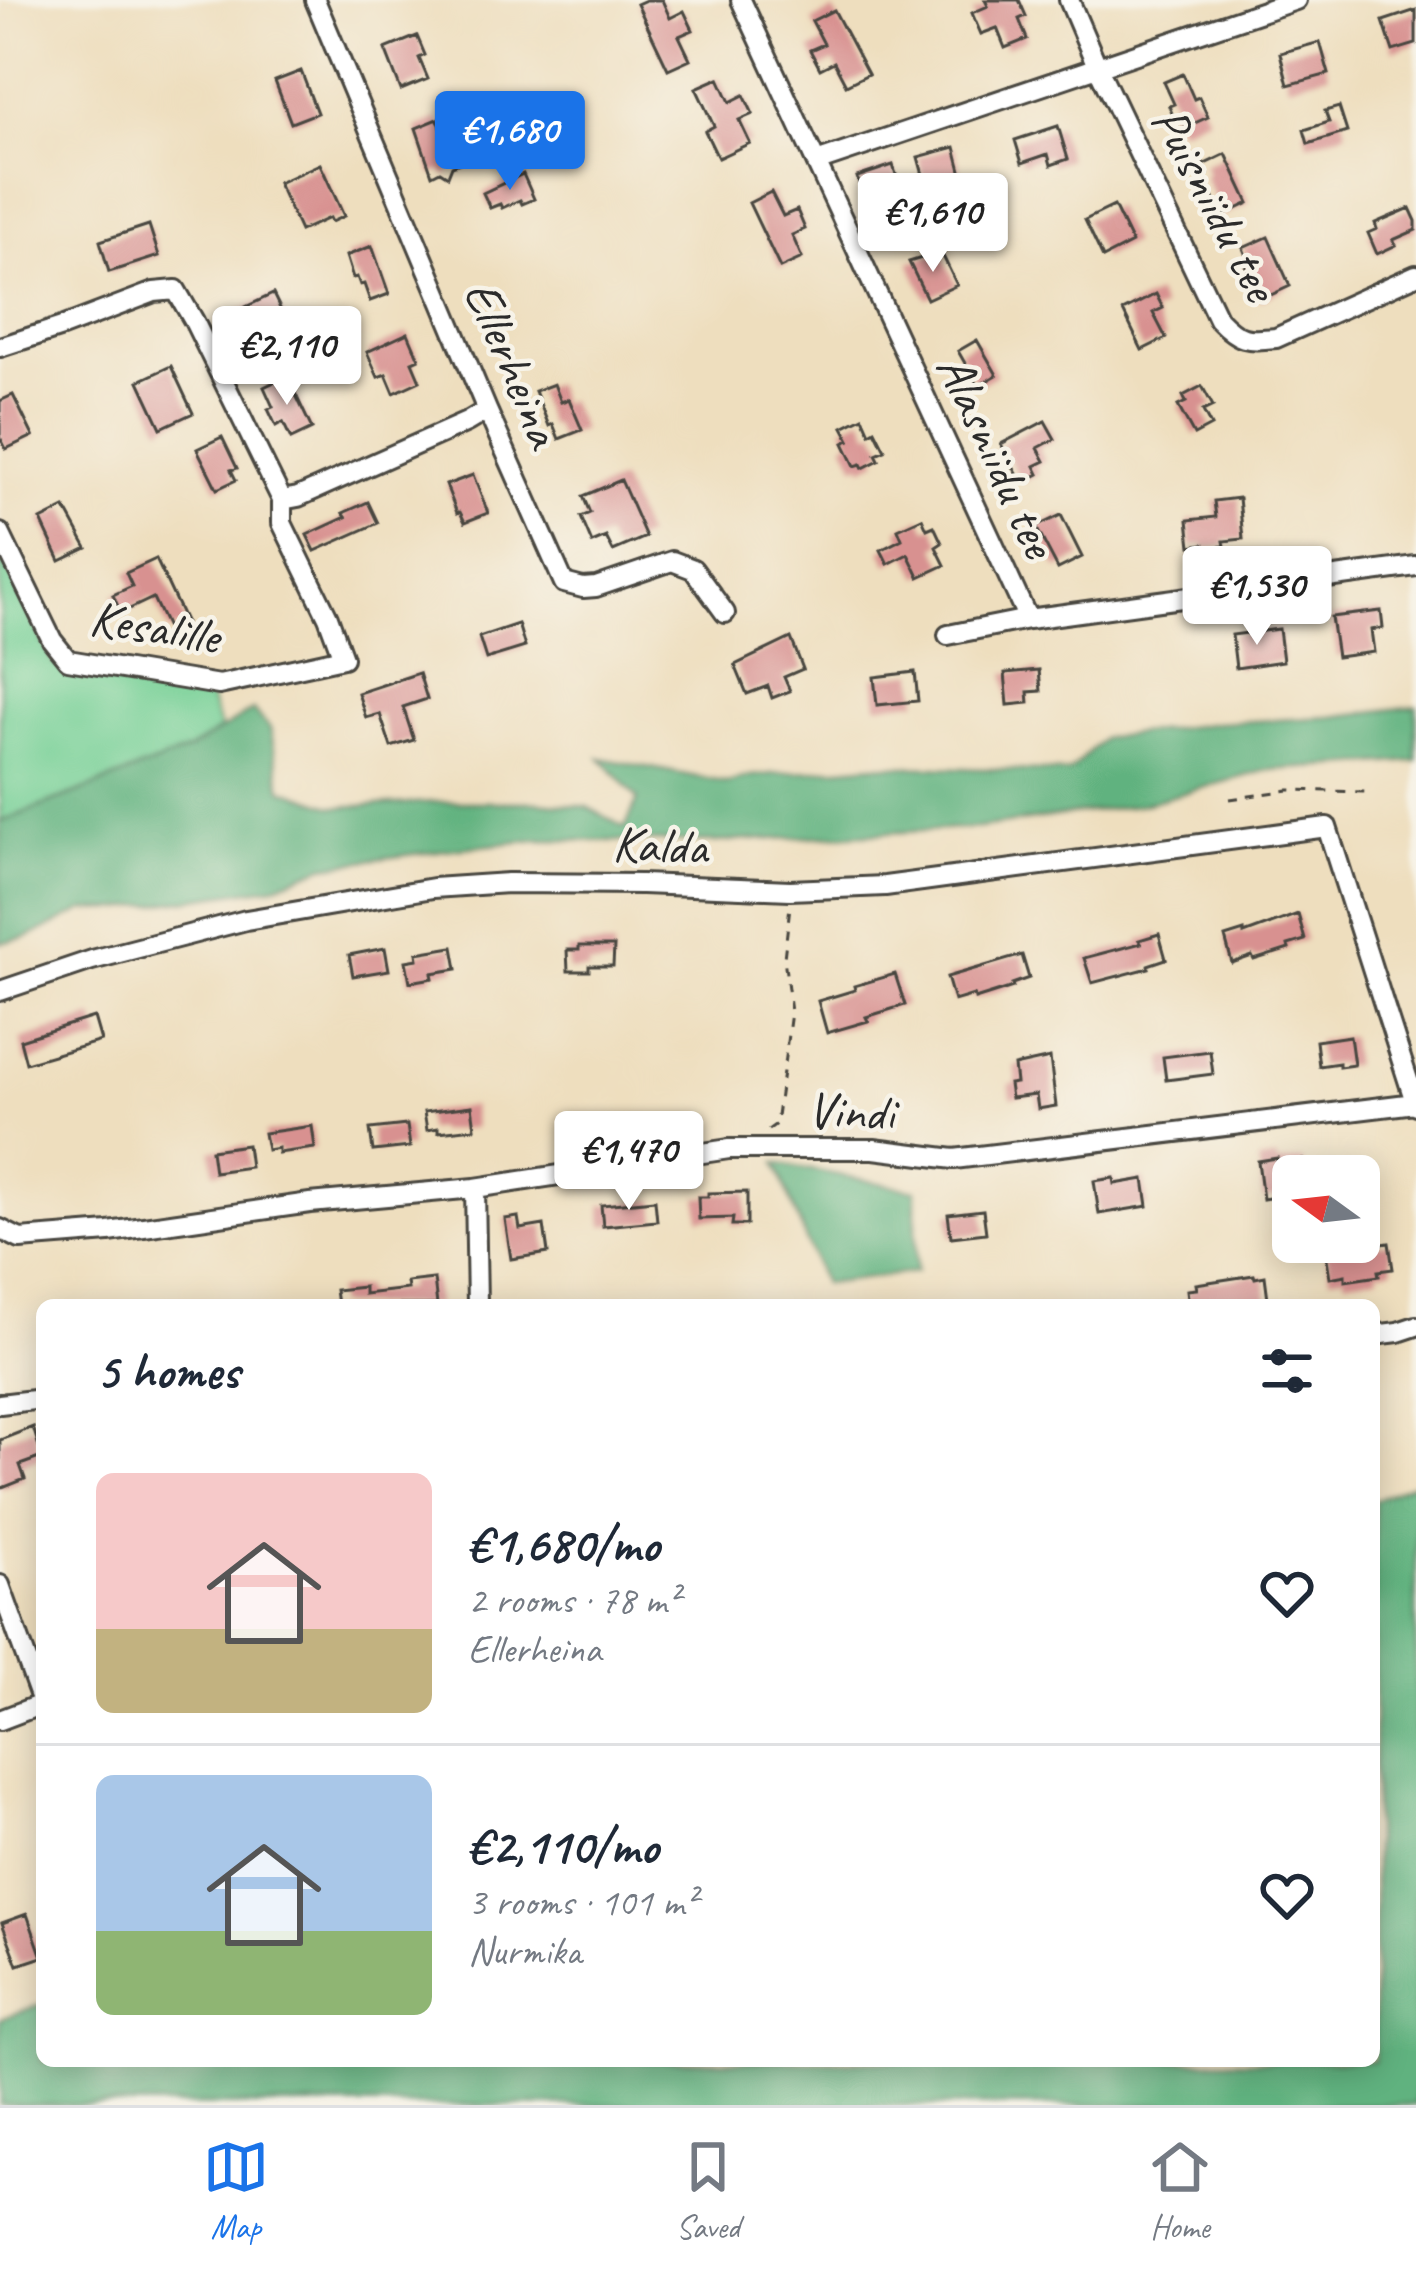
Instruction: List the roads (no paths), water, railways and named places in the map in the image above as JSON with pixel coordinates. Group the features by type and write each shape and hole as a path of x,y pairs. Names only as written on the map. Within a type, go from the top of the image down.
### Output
{"street":[{"name":"Ellerheina","path":"315,0 564,584 596,587 672,561 693,569 725,613"},
{"name":"Alasniidu tee","path":"741,0 1028,620"},
{"name":"Puisniidu tee","path":"1070,0 1218,319 1235,337 1276,338 1416,275"},
{"path":"816,162 1296,0"},
{"path":"0,346 154,292 176,290 282,500 488,410"},
{"name":"Kesalille","path":"0,533 52,640 68,660 219,685 343,658 282,523 282,500"},
{"name":"Alasniidu tee","path":"948,635 1416,566"},
{"name":"Kalda","path":"0,992 92,960 246,920 434,888 530,883 790,890 885,886 1328,827 1416,1104"},
{"name":"Vindi","path":"0,1228 20,1239 110,1232 310,1202 476,1188 742,1149 874,1149 954,1159 1416,1104"},
{"path":"476,1188 477,1299"},
{"path":"1380,1334 1416,1326"},
{"path":"0,1404 36,1400"},
{"path":"0,1585 36,1686"},
{"path":"0,1720 36,1705"}]}
